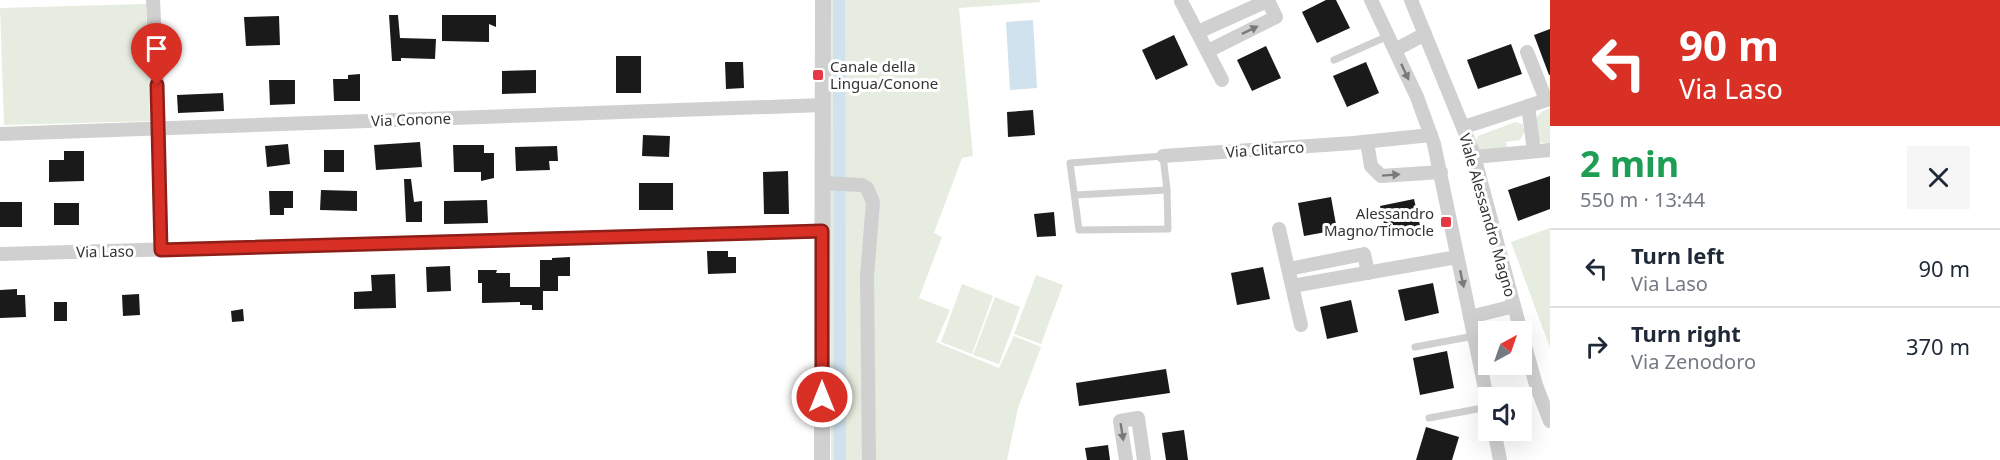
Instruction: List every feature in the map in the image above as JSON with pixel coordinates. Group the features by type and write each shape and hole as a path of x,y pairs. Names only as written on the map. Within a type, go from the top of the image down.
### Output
{"street":[{"path":"153,0 159,128 161,250"},
{"path":"822,460 822,231 828,184 823,105 823,0"},
{"path":"1198,32 1268,0 1276,17 1208,51"},
{"path":"1371,0 1417,97 1431,135 1441,172 1484,387"},
{"name":"Viale Alessandro Magno","path":"1411,0 1464,127 1518,321"},
{"path":"1181,1 1222,80"},
{"path":"1395,50 1425,34"},
{"path":"1464,127 1548,99 1527,51"},
{"name":"Via Conone","path":"0,134 823,105"},
{"path":"1528,106 1534,151"},
{"name":"Via Clitarco","path":"1163,156 1367,142 1431,135"},
{"path":"1367,142 1371,166 1381,176 1441,172"},
{"path":"1474,157 1550,150"},
{"path":"828,184 854,184 867,188 873,202 867,276 869,460"},
{"path":"1279,229 1301,326"},
{"name":"Via Laso","path":"0,254 822,231"},
{"path":"1289,269 1364,254 1368,273"},
{"path":"1293,286 1457,257"},
{"path":"1470,317 1514,306"},
{"name":"Viale Alessandro Magno","path":"1532,371 1550,421"},
{"path":"1126,460 1120,421 1138,418 1144,460"},
{"path":"1490,460 1493,441"},
{"path":"1496,441 1500,460"}],"lane":[{"path":"1334,60 1388,36"},
{"name":"Via Clitarco","path":"1163,156 1168,229 1079,230 1070,164 1163,156"},
{"path":"1076,195 1167,190"},
{"path":"1415,348 1474,336"},
{"path":"1429,418 1478,407"}],"shaded area":[{"path":"829,0 1040,0 1040,2 959,8 973,156 962,158 934,233 942,237 919,298 950,310 936,342 999,368 1014,336 1041,347 1018,408 1007,460 831,460"},
{"path":"146,4 150,121 4,125 0,8"},
{"path":"1550,108 1550,144 1540,142 1536,121 1540,113"},
{"path":"1515,122 1522,124 1525,131 1520,140 1506,142 1508,149 1479,151 1475,144 1478,136"},
{"path":"1550,228 1550,348 1511,242"},
{"path":"1036,275 1063,285 1041,344 1014,334"},
{"path":"962,284 993,296 972,354 941,342"},
{"path":"995,297 1020,307 999,364 973,355"}],"water":[{"path":"1033,20 1037,88 1010,90 1006,22"}],"building":[{"path":"1326,0 1336,0 1350,28 1317,43 1302,12"},
{"path":"389,15 398,15 400,38 436,39 435,59 401,58 401,61 392,61"},
{"path":"442,15 496,15 496,27 489,24 489,42 442,41"},
{"path":"279,16 280,45 246,46 244,17"},
{"path":"1550,29 1550,75 1549,75 1534,35"},
{"path":"1174,35 1188,65 1156,80 1142,50"},
{"path":"1511,44 1522,74 1478,89 1467,60"},
{"path":"1266,46 1281,78 1252,91 1237,60"},
{"path":"616,56 641,56 641,93 616,93"},
{"path":"725,62 743,62 744,88 726,89"},
{"path":"1366,62 1379,93 1347,107 1333,76"},
{"path":"536,70 536,93 502,94 502,71"},
{"path":"360,74 360,101 334,101 333,79 348,79 348,75"},
{"path":"269,80 295,80 295,104 270,105"},
{"path":"223,93 224,111 178,113 177,95"},
{"path":"1033,110 1035,135 1008,137 1007,112"},
{"path":"643,135 670,136 669,157 642,156"},
{"path":"420,142 422,167 376,170 374,145"},
{"path":"288,144 290,164 267,167 265,146"},
{"path":"453,145 484,145 484,153 494,153 494,178 481,181 481,172 454,172"},
{"path":"557,146 558,161 549,161 550,170 516,171 515,147"},
{"path":"324,150 344,150 344,172 324,172"},
{"path":"64,151 84,151 84,181 49,182 49,160 64,160"},
{"path":"788,171 789,214 764,214 763,172"},
{"path":"1550,176 1550,209 1518,221 1508,190"},
{"path":"404,179 411,179 414,202 422,201 422,222 406,222"},
{"path":"639,183 673,183 673,210 639,210"},
{"path":"321,190 357,191 357,211 320,210"},
{"path":"269,191 293,191 293,208 284,208 284,215 270,215"},
{"path":"1331,197 1337,230 1304,236 1298,203"},
{"path":"1414,199 1421,230 1387,238 1380,206"},
{"path":"487,200 488,223 444,224 444,201"},
{"path":"0,202 22,202 22,227 0,227"},
{"path":"54,203 79,203 79,225 54,225"},
{"path":"1054,212 1056,236 1037,237 1034,214"},
{"path":"707,251 728,251 728,257 736,257 736,273 708,274"},
{"path":"570,257 570,276 558,276 558,291 543,291 543,310 532,310 532,305 520,305 520,302 482,303 482,283 478,283 478,270 510,273 510,287 540,287 540,260"},
{"path":"450,266 451,291 427,292 426,267"},
{"path":"1263,267 1270,299 1237,305 1231,273"},
{"path":"395,274 396,308 354,309 354,292 372,291 371,275"},
{"path":"1433,283 1439,313 1405,321 1398,290"},
{"path":"17,289 17,295 25,295 26,317 0,318 0,290"},
{"path":"139,294 140,315 123,316 122,295"},
{"path":"1351,300 1358,332 1327,339 1320,307"},
{"path":"54,302 67,302 67,321 54,321"},
{"path":"243,309 244,321 232,322 231,311"},
{"path":"1447,351 1454,388 1420,395 1413,358"},
{"path":"1166,369 1170,393 1079,406 1076,383"},
{"path":"1426,427 1459,437 1452,460 1416,460"},
{"path":"1184,430 1188,460 1166,460 1162,433"},
{"path":"1108,445 1110,460 1087,460 1085,448"}],"waterway":[{"path":"839,0 840,460"}],"place":[{"name":"Canale della Lingua/Conone","path":"818,75"},
{"name":"Alessandro Magno/Timocle","path":"1446,222"}],"route":[{"path":"157,85 161,250 822,231 822,397"}]}
